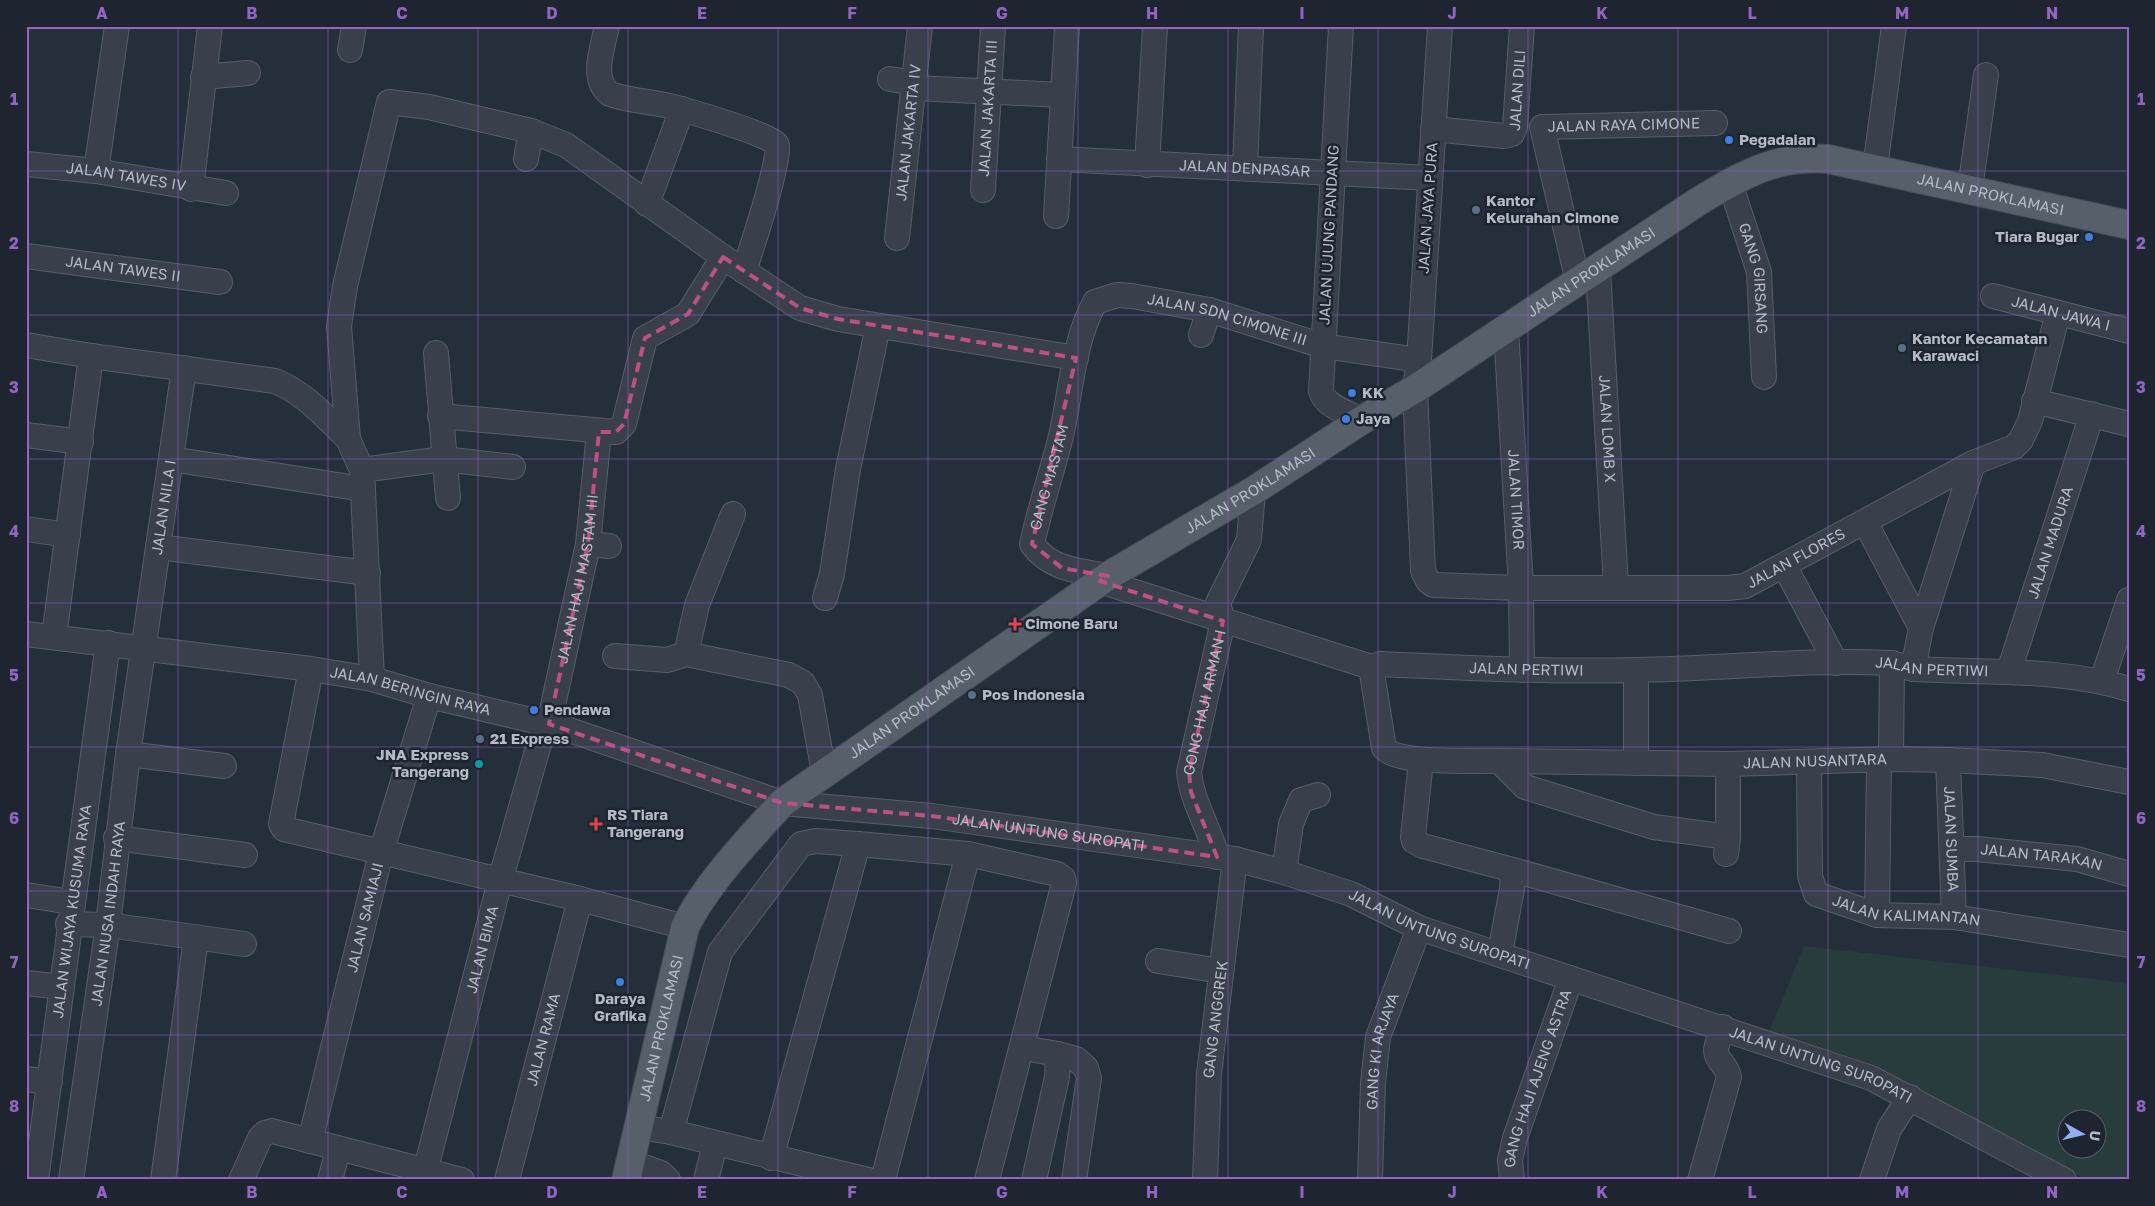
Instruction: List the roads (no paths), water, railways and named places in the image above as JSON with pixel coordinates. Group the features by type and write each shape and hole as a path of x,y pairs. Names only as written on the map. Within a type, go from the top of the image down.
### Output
{"main road":[{"name":"JALAN PROKLAMASI","path":"628,1171 685,928 693,912 748,839 782,803 1104,578 1253,491 1362,420 1415,390 1730,183 1775,162 1793,159 1828,159 2129,225"}],"street":[{"path":"96,171 117,26"},
{"path":"191,188 210,26"},
{"path":"350,50 354,26"},
{"path":"607,26 598,72 603,89 618,97 682,109 757,134 772,140 777,145 778,153 770,186 744,271"},
{"name":"JALAN JAKARTA IV","path":"897,238 915,86 920,26"},
{"name":"JALAN JAKARTA III","path":"984,190 993,26"},
{"path":"1056,216 1067,26"},
{"path":"1148,164 1154,26"},
{"path":"1245,168 1251,26"},
{"name":"JALAN UJUNG PANDANG","path":"1341,26 1323,346 1323,397 1330,403 1362,420"},
{"name":"JALAN JAYA PURA","path":"1422,571 1415,390 1419,360 1440,26"},
{"name":"JALAN DILI","path":"1433,129 1504,136 1512,134 1515,127 1522,26"},
{"path":"1875,168 1894,26"},
{"path":"203,77 248,73"},
{"path":"1970,189 1986,74"},
{"path":"890,79 915,86 989,93 1063,95"},
{"path":"372,679 363,480 348,439 339,326 347,278 389,102 429,107 531,131 566,145 723,257 800,308 838,319 1076,358"},
{"path":"647,204 682,109"},
{"name":"JALAN RAYA CIMONE","path":"1588,276 1542,127 1715,123"},
{"path":"526,159 531,131"},
{"name":"JALAN DENPASAR","path":"1058,159 1430,178"},
{"name":"JALAN TAWES IV","path":"26,164 96,171 226,193"},
{"name":"GANG GIRSANG","path":"1730,183 1759,272 1764,377"},
{"name":"JALAN TAWES II","path":"26,256 220,282"},
{"path":"440,416 599,432 616,432 624,424 645,338 688,314 723,257"},
{"name":"JALAN LOMB X","path":"1588,276 1616,587"},
{"name":"JALAN SDN CIMONE III","path":"1076,358 1094,302 1117,295 1209,310 1323,346 1419,360"},
{"name":"JALAN JAWA I","path":"1993,296 2129,332"},
{"path":"1201,335 1209,310"},
{"name":"JALAN FLORES","path":"1422,571 1428,581 1440,587 1736,587 1759,579 1973,463 2014,447 2021,440 2030,421 2058,313"},
{"path":"824,598 832,574 848,469 878,326"},
{"name":"JALAN TIMOR","path":"1506,329 1521,588 1522,670"},
{"path":"26,345 91,356 275,381 291,387 309,401 348,439"},
{"path":"436,353 443,459 448,498"},
{"path":"54,637 91,356"},
{"name":"GANG MASTAM","path":"1076,358 1060,436 1032,544 1037,550 1062,568 1104,578"},
{"name":"JALAN NILA I","path":"144,648 184,368"},
{"path":"2034,401 2129,424"},
{"name":"JALAN MADURA","path":"2009,671 2092,414"},
{"name":"JALAN HAJI MASTAM III","path":"549,724 598,545 599,432"},
{"path":"26,435 81,442"},
{"path":"171,459 363,480 443,459 513,466"},
{"path":"1877,915 1885,760 1902,666 1920,628 1973,463"},
{"name":"GONG HAJI ARMAN I","path":"1226,858 1212,837 1191,792 1190,772 1223,621 1218,603 1249,540 1253,491"},
{"path":"686,654 697,605 733,514"},
{"path":"1865,522 1920,628"},
{"path":"26,529 68,535"},
{"path":"158,547 368,573"},
{"path":"1784,565 1836,663"},
{"path":"1104,578 1223,621 1371,667 1384,748 1390,754 1421,760 1499,761 1525,787 1654,827 1727,846 1728,764"},
{"path":"2102,681 2129,600"},
{"name":"JALAN BERINGIN RAYA","path":"26,634 311,669 372,679 429,696 549,724 782,803"},
{"name":"JALAN WIJAYA KUSUMA RAYA","path":"33,1174 50,1082 62,987 87,920 108,643"},
{"name":"JALAN NUSA INDAH RAYA","path":"71,1180 87,920 116,838 144,648"},
{"path":"615,656 667,660 686,654 789,675 804,683 810,695 824,773"},
{"name":"JALAN PERTIWI","path":"1371,667 1380,664 1522,670 1636,670 1836,663 2009,671 2102,681 2129,689"},
{"path":"311,669 281,824 284,830 290,833 580,899 685,928"},
{"path":"1636,670 1636,763"},
{"name":"JALAN SAMIAJI","path":"310,1141 381,853 429,696"},
{"name":"JALAN BIMA","path":"424,1175 500,881 541,737 549,724"},
{"path":"128,754 224,766"},
{"path":"1421,760 1414,841 1423,846 1729,931"},
{"name":"JALAN NUSANTARA","path":"1499,761 1728,764 1948,760 2042,765 2129,782"},
{"name":"JALAN SUMBA","path":"1948,760 1954,917"},
{"name":"JALAN KALIMANTAN","path":"1809,763 1810,876 1816,894 1877,915 1954,917 2129,945"},
{"path":"1284,872 1291,824 1301,800 1318,795"},
{"name":"JALAN UNTUNG SUROPATI","path":"782,803 932,816 1226,858 1284,872 1352,894 1419,928 1723,1027 1871,1078 2064,1180"},
{"path":"116,838 245,855"},
{"path":"670,1132 720,952 801,844 816,842 858,844 968,854 1058,874 1063,878 1064,883 1023,1048 987,1180"},
{"path":"772,1158 858,844"},
{"name":"JALAN TARAKAN","path":"1952,849 1977,849 2077,859 2129,874"},
{"path":"883,1180 968,854"},
{"name":"GANG ANGGREK","path":"1205,1180 1209,1074 1221,971 1226,858"},
{"path":"1500,953 1512,890 1513,870"},
{"path":"26,895 87,920 244,944"},
{"name":"JALAN RAMA","path":"507,1180 580,899"},
{"name":"GANG KI ARJAYA","path":"1370,1180 1373,1083 1378,1037 1419,928"},
{"path":"163,1180 196,938"},
{"path":"1158,961 1221,971"},
{"name":"GANG HAJI AJENG ASTRA","path":"1512,1180 1510,1160 1513,1144 1571,978"},
{"path":"26,982 62,987"},
{"path":"1700,1180 1729,1077 1728,1069 1717,1057 1716,1051 1723,1027"},
{"path":"1023,1048 1076,1059 1086,1068 1089,1078 1074,1180"},
{"path":"1034,1180 1057,1077 1058,1054"},
{"path":"26,1079 50,1082"},
{"path":"1872,1180 1889,1130 1910,1097"},
{"path":"638,1127 670,1132 868,1180"},
{"path":"241,1180 260,1138 265,1133 272,1132 310,1141 424,1175 462,1180"},
{"path":"706,1180 715,1144"},
{"path":"330,1180 338,1150"},
{"path":"628,1171 661,1173 668,1180"}],"place":[{"name":"Pegadaian","path":"1729,140"},
{"name":"Kantor Kelurahan Cimone","path":"1476,210"},
{"name":"Tiara Bugar","path":"2089,237"},
{"name":"Kantor Kecamatan Karawaci","path":"1902,348"},
{"name":"KK","path":"1352,393"},
{"name":"Jaya","path":"1346,419"},
{"name":"Cimone Baru","path":"1015,624"},
{"name":"Pos Indonesia","path":"972,695"},
{"name":"Pendawa","path":"534,710"},
{"name":"21 Express","path":"480,739"},
{"name":"JNA Express Tangerang","path":"479,764"},
{"name":"RS Tiara Tangerang","path":"596,824"},
{"name":"Daraya Grafika","path":"620,982"}]}
